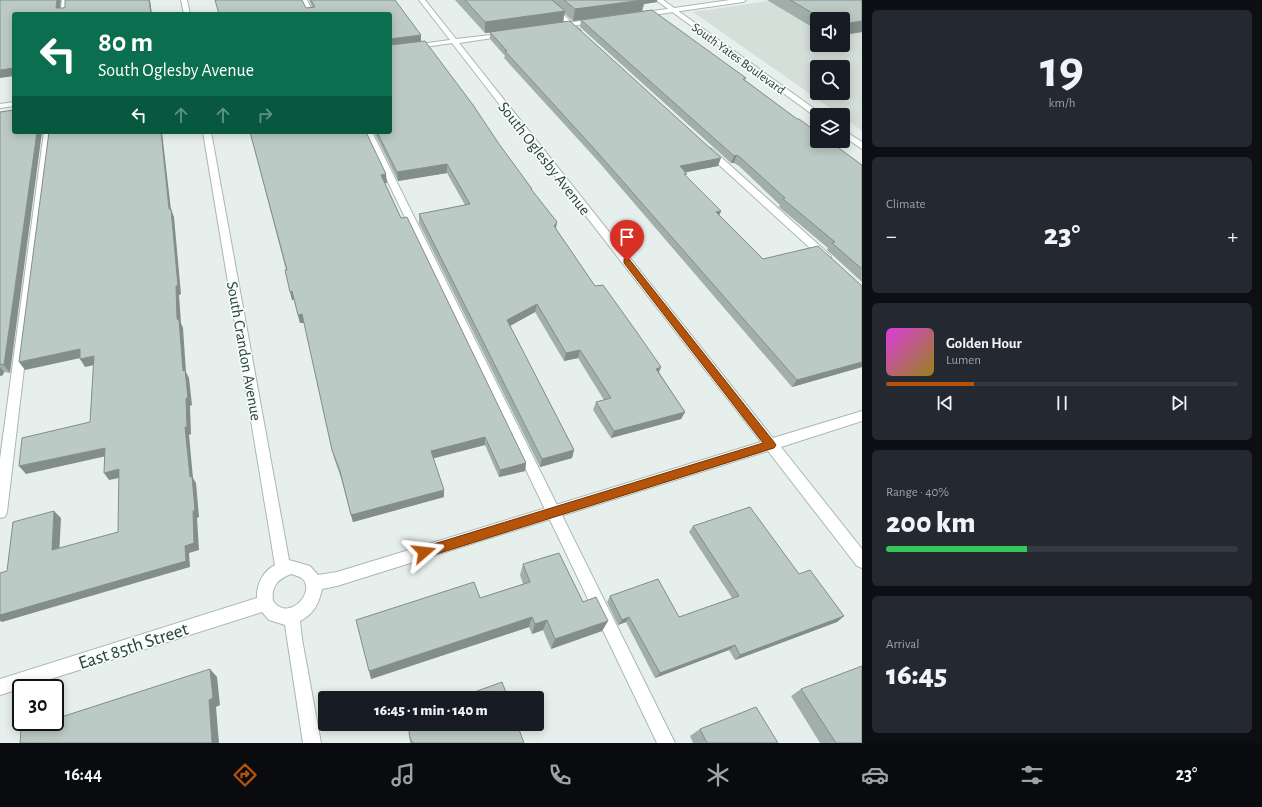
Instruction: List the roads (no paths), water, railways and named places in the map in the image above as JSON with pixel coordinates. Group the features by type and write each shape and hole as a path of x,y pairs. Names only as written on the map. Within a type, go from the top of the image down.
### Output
{"street":[{"path":"63,12 65,0"},
{"path":"184,0 187,12"},
{"path":"304,0 310,12"},
{"name":"South Oglesby Avenue","path":"422,0 862,561"},
{"path":"544,0 586,38"},
{"name":"South Yates Boulevard","path":"659,0 810,109"},
{"path":"633,16 743,0"},
{"path":"549,28 602,20"},
{"path":"392,50 512,33"},
{"path":"0,106 12,104"},
{"path":"0,512 48,134"},
{"name":"South Crandon Avenue","path":"207,134 283,569"},
{"path":"369,134 666,743"},
{"path":"850,137 862,146"},
{"path":"704,146 833,264"},
{"path":"314,583 337,579 862,416"},
{"path":"291,567 306,571 311,576 314,583 314,595 308,606 301,612 292,616 276,614 270,610 266,602 264,595 270,579 283,569 291,567"},
{"name":"East 85th Street","path":"0,687 266,602"},
{"path":"292,616 294,639 312,743"}]}
